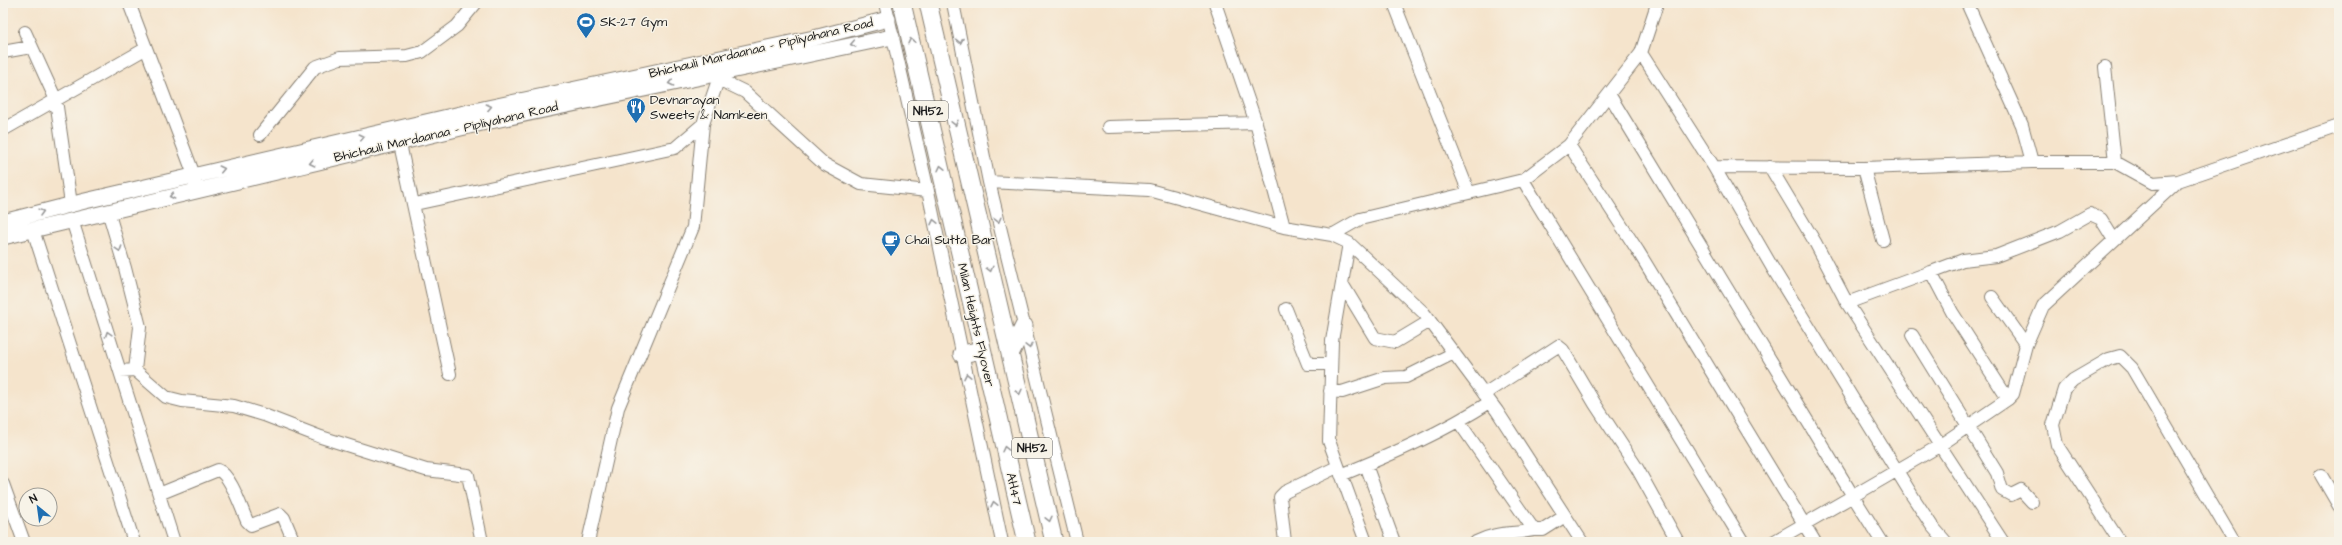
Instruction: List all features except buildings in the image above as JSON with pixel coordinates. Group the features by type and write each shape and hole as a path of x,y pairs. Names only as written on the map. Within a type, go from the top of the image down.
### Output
{"highway":[{"name":"Milan Heights Flyover","path":"902,3 997,413"},
{"name":"Milan Heights Flyover","path":"928,3 1010,354"},
{"path":"1010,354 1024,326"},
{"path":"962,354 982,350"},
{"name":"NH52","path":"1010,354 1054,542"},
{"name":"AH47","path":"997,413 1027,542"}],"main road":[{"name":"Bhichauli Mardaanaa - Pipliyahana Road","path":"710,72 814,38 888,19"},
{"name":"Bhichauli Mardaanaa - Pipliyahana Road","path":"3,222 71,204 194,176 710,72 892,37"},
{"name":"Bhichauli Mardaanaa - Pipliyahana Road","path":"4,235 32,230 196,191 398,136"}],"street":[{"path":"129,3 145,49 194,176 196,191"},
{"path":"260,135 315,67 340,58 407,56 422,52 457,26 476,3"},
{"path":"885,3 928,191 1002,542"},
{"path":"953,3 989,182 1077,542"},
{"path":"1215,3 1256,123 1284,227"},
{"path":"1394,3 1469,193"},
{"path":"1332,235 1360,220 1522,180 1569,145 1641,53 1656,7 1655,3"},
{"path":"1967,3 2022,125 2032,162"},
{"path":"25,32 56,100 71,204"},
{"path":"3,52 31,47"},
{"path":"3,130 145,49"},
{"path":"1641,53 1714,167 1772,267 1897,471 1932,526 1946,542"},
{"path":"2105,67 2115,162"},
{"path":"588,542 618,408 693,227 703,124 710,72 744,92 824,164 861,184 928,191"},
{"path":"1609,94 1882,542"},
{"path":"1714,167 1864,168 1995,165 2032,162 2115,162 2153,183 2178,181 2333,127 2339,116"},
{"path":"1108,127 1256,123"},
{"path":"415,204 675,148 703,124"},
{"path":"398,136 415,204 450,374"},
{"path":"1569,145 1638,251 1802,524 1815,542"},
{"path":"1770,167 1815,242 1848,303 1939,446 2003,542"},
{"path":"1864,168 1883,240"},
{"path":"1522,180 1743,542"},
{"path":"1773,542 1939,446 1968,428 2008,399 2013,394 2026,345 2043,306 2178,181"},
{"path":"989,182 1149,190 1284,227 1332,235 1349,243 1424,313 1487,398 1565,516 1577,541"},
{"path":"108,211 133,295 140,327 135,370"},
{"path":"1848,303 1963,260 1999,254 2060,231 2090,214 2101,219 2114,240"},
{"path":"72,220 174,542"},
{"path":"32,230 134,542"},
{"path":"1349,243 1343,285 1332,341 1329,441 1366,542"},
{"path":"1931,272 1952,312 2008,399"},
{"path":"1343,285 1375,338 1395,342 1430,322"},
{"path":"1992,297 2026,345"},
{"path":"1286,309 1308,364 1331,364"},
{"path":"1912,335 1996,473 2002,490 2010,495 2021,490 2032,502"},
{"path":"1285,542 1279,502 1280,497 1285,492 1339,471 1366,465 1459,422 1487,398 1558,346 1563,350 1594,404 1637,468 1678,542"},
{"path":"1330,391 1342,392 1385,378 1406,377 1454,353"},
{"path":"2120,542 2058,445 2053,429 2061,394 2068,384 2109,359 2120,356 2132,368 2234,542"},
{"path":"120,371 135,370 166,396 182,401 234,406 264,415 321,437 426,470 468,475 482,542"},
{"path":"1459,422 1534,530"},
{"path":"1366,465 1394,542"},
{"path":"159,494 218,470 224,472 229,480 246,521 251,525 280,514 284,518 294,542"},
{"path":"2321,475 2339,506"},
{"path":"3,484 24,542"},
{"path":"1476,542 1492,534 1515,534 1534,530 1543,530 1565,516"}],"place":[{"name":"SK-27 Gym","path":"586,39"},
{"name":"Devnarayan Sweets & Namkeen","path":"636,124"},
{"name":"Chai Sutta Bar","path":"891,257"}]}
